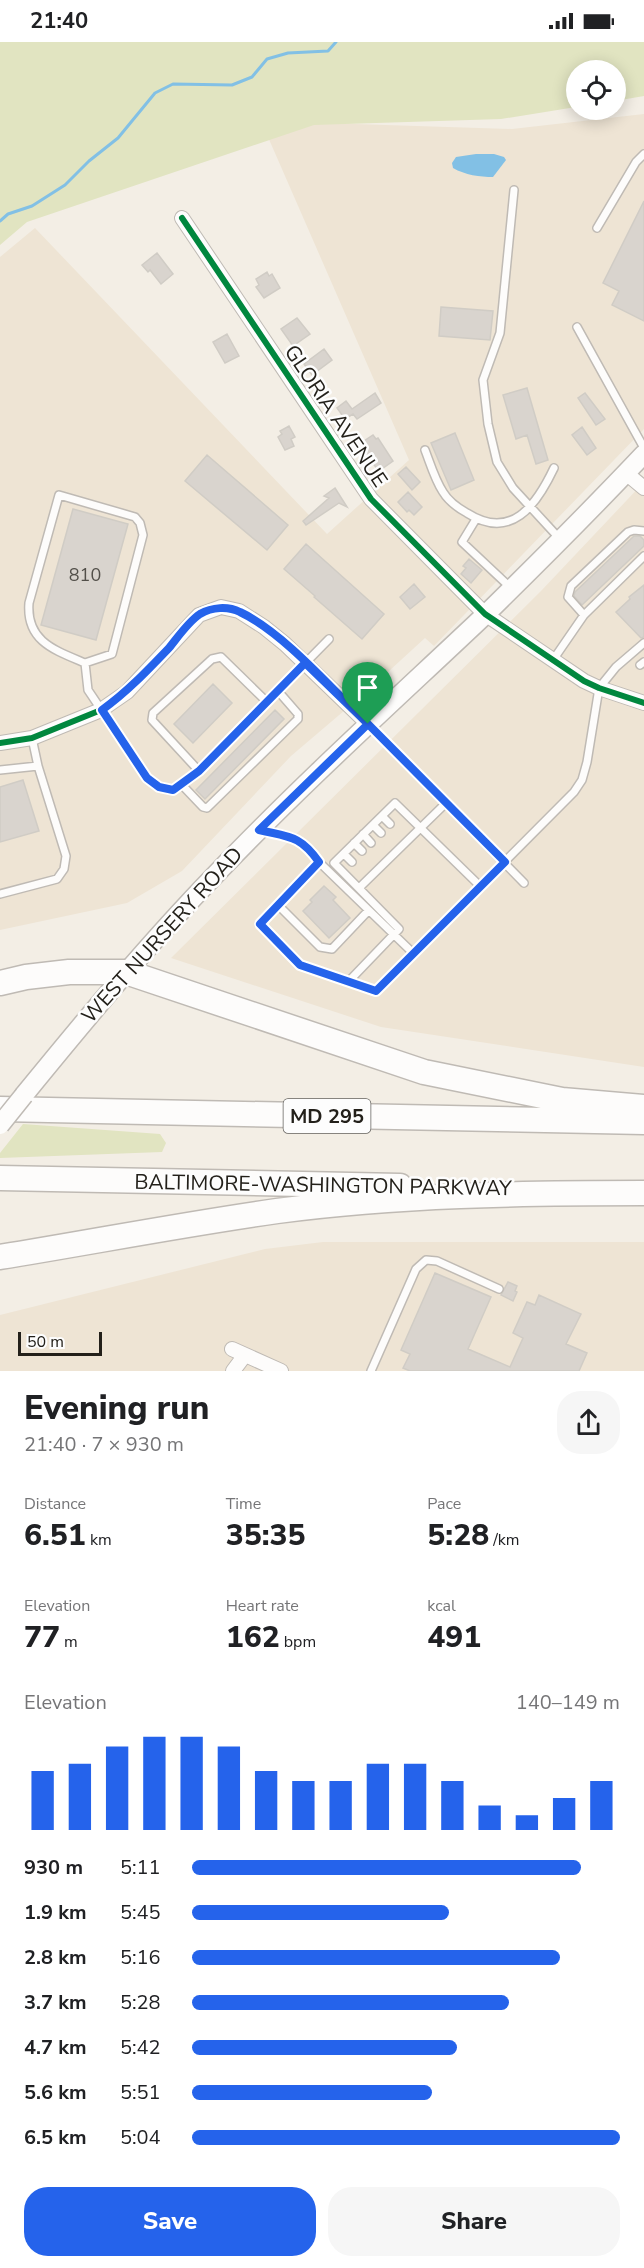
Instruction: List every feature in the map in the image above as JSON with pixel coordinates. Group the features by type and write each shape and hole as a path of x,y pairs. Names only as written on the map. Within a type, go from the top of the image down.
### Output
{"highway":[{"path":"0,983 45,974 126,972 424,1072 562,1100 644,1107"},
{"name":"MD 295","path":"0,1109 644,1122"},
{"name":"BALTIMORE-WASHINGTON PARKWAY","path":"0,1178 531,1189 539,1193 644,1193"},
{"path":"0,1257 278,1211 388,1201 539,1193"}],"main road":[{"name":"WEST NURSERY ROAD","path":"0,1125 126,972 259,830 485,614 639,461"}],"street":[{"name":"GLORIA AVENUE","path":"182,218 371,499 485,614 599,688 644,703"},
{"path":"639,461 644,488"},
{"path":"0,743 32,738 102,710 127,692 199,615 221,608 238,611 264,627 368,724"},
{"path":"233,1371 238,1352 281,1371"}],"lane":[{"path":"597,228 636,162 644,154"},
{"path":"514,190 500,333 483,380 488,424 497,462 513,488 561,540"},
{"path":"577,327 639,461"},
{"path":"425,450 442,492 455,505 486,523 502,525 516,519 530,506 545,486 554,468"},
{"path":"59,495 135,517 140,523 143,535 112,654 85,663 44,642 33,631 28,616 29,603 59,495"},
{"path":"476,519 462,542 511,588"},
{"path":"584,615 568,597 571,586 628,532 644,531"},
{"path":"553,660 584,615 643,558"},
{"path":"85,663 88,690 147,778 159,787 173,790 199,771 329,639"},
{"path":"319,862 260,924 300,965 376,991 481,887 562,804 582,780 596,716 599,688 616,667 644,643"},
{"path":"199,771 153,720 153,713 212,658 221,657 267,702"},
{"path":"182,785 203,807 207,808 298,719 298,714 278,691"},
{"path":"368,724 524,883"},
{"path":"0,894 57,879 64,869 66,856 38,766 32,738"},
{"path":"0,770 38,766"},
{"path":"349,981 399,929 334,863 395,803 481,887"},
{"path":"359,888 366,875 446,803"},
{"path":"382,816 390,824"},
{"path":"373,825 381,833"},
{"path":"259,830 298,839 308,846 319,862 414,954"},
{"path":"363,834 371,843"},
{"path":"354,843 363,851"},
{"path":"344,854 352,862"},
{"path":"278,905 320,947 332,949 368,911"},
{"path":"371,1371 416,1269 426,1260 437,1261 499,1289"}],"shaded area":[{"path":"644,114 644,429 434,646 425,638 291,756 182,871 127,903 0,930 0,257 35,228 327,534 409,460 261,121 512,129 591,120 626,120 626,116"},
{"path":"644,482 644,1067 381,1027 171,958 541,591"},
{"path":"323,1242 644,1242 644,1371 0,1371 0,1315 265,1249"}],"green space":[{"path":"0,42 644,42 644,96 626,99 626,60 566,60 566,109 501,119 314,125 27,222 0,245"},
{"path":"23,1124 160,1134 166,1143 162,1152 0,1158 0,1153"}],"water":[{"path":"494,154 506,160 493,177 473,175 453,168 452,163 456,157"}],"building":[{"path":"644,201 644,321 612,305 619,291 603,283"},
{"path":"157,253 173,274 161,284 150,270 148,272 142,265"},
{"path":"267,272 269,276 272,274 280,288 264,298 256,287 259,285 256,279"},
{"path":"441,307 493,311 490,340 439,336"},
{"path":"297,318 310,334 293,346 281,329"},
{"path":"227,334 239,356 225,363 213,342"},
{"path":"324,349 332,360 312,375 304,364"},
{"path":"527,388 548,460 536,464 527,435 516,439 503,395"},
{"path":"375,393 381,403 357,419 353,414 345,419 337,408 346,401 352,409"},
{"path":"585,393 605,419 596,425 578,398"},
{"path":"289,426 295,437 291,439 294,446 285,450 278,437 282,434 280,431"},
{"path":"582,427 596,448 587,455 572,435"},
{"path":"455,433 474,480 451,490 431,443"},
{"path":"373,435 376,439 378,438 393,461 379,471 358,445"},
{"path":"207,455 288,525 267,550 185,481"},
{"path":"406,467 420,482 412,490 398,474"},
{"path":"335,488 347,507 339,503 306,525 303,521 329,498 324,496"},
{"path":"408,492 422,507 414,515 409,510 407,512 398,502"},
{"path":"73,509 128,524 96,640 41,625"},
{"path":"634,536 640,536 644,540 644,546 582,605 574,596 575,592"},
{"path":"306,544 384,614 362,639 284,569"},
{"path":"469,559 482,570 471,583 461,574 466,568 463,566"},
{"path":"414,584 425,597 410,609 400,597"},
{"path":"644,585 644,637 641,638 616,612"},
{"path":"213,684 232,703 193,743 174,724"},
{"path":"275,710 284,719 205,799 196,790"},
{"path":"23,780 39,831 0,842 0,787"},
{"path":"324,886 336,897 333,900 350,918 329,938 303,911"},
{"path":"435,1273 491,1297 468,1349 510,1367 523,1338 513,1333 527,1302 535,1305 539,1295 581,1314 566,1344 587,1353 579,1371 410,1371 403,1368 410,1354 401,1350"},
{"path":"508,1282 517,1286 513,1301 501,1295"}],"waterway":[{"path":"0,221 8,214 32,206 65,185 89,161 118,138 155,93 173,84 232,85 252,77 267,59 288,53 328,51 336,42"}],"cycle path":[{"path":"182,218 371,499 485,614 584,681 644,703"},
{"path":"0,743 32,738 101,710 127,692 199,615 221,607 239,611 264,627 285,644 368,724"}],"route":[{"path":"368,724 305,663 285,644 264,627 238,611 221,608 199,615 127,692 102,710 147,778 159,787 173,790 199,771 305,663 368,724 259,830 298,839 308,846 319,862 260,924 300,965 376,991 505,862 368,724"}]}
